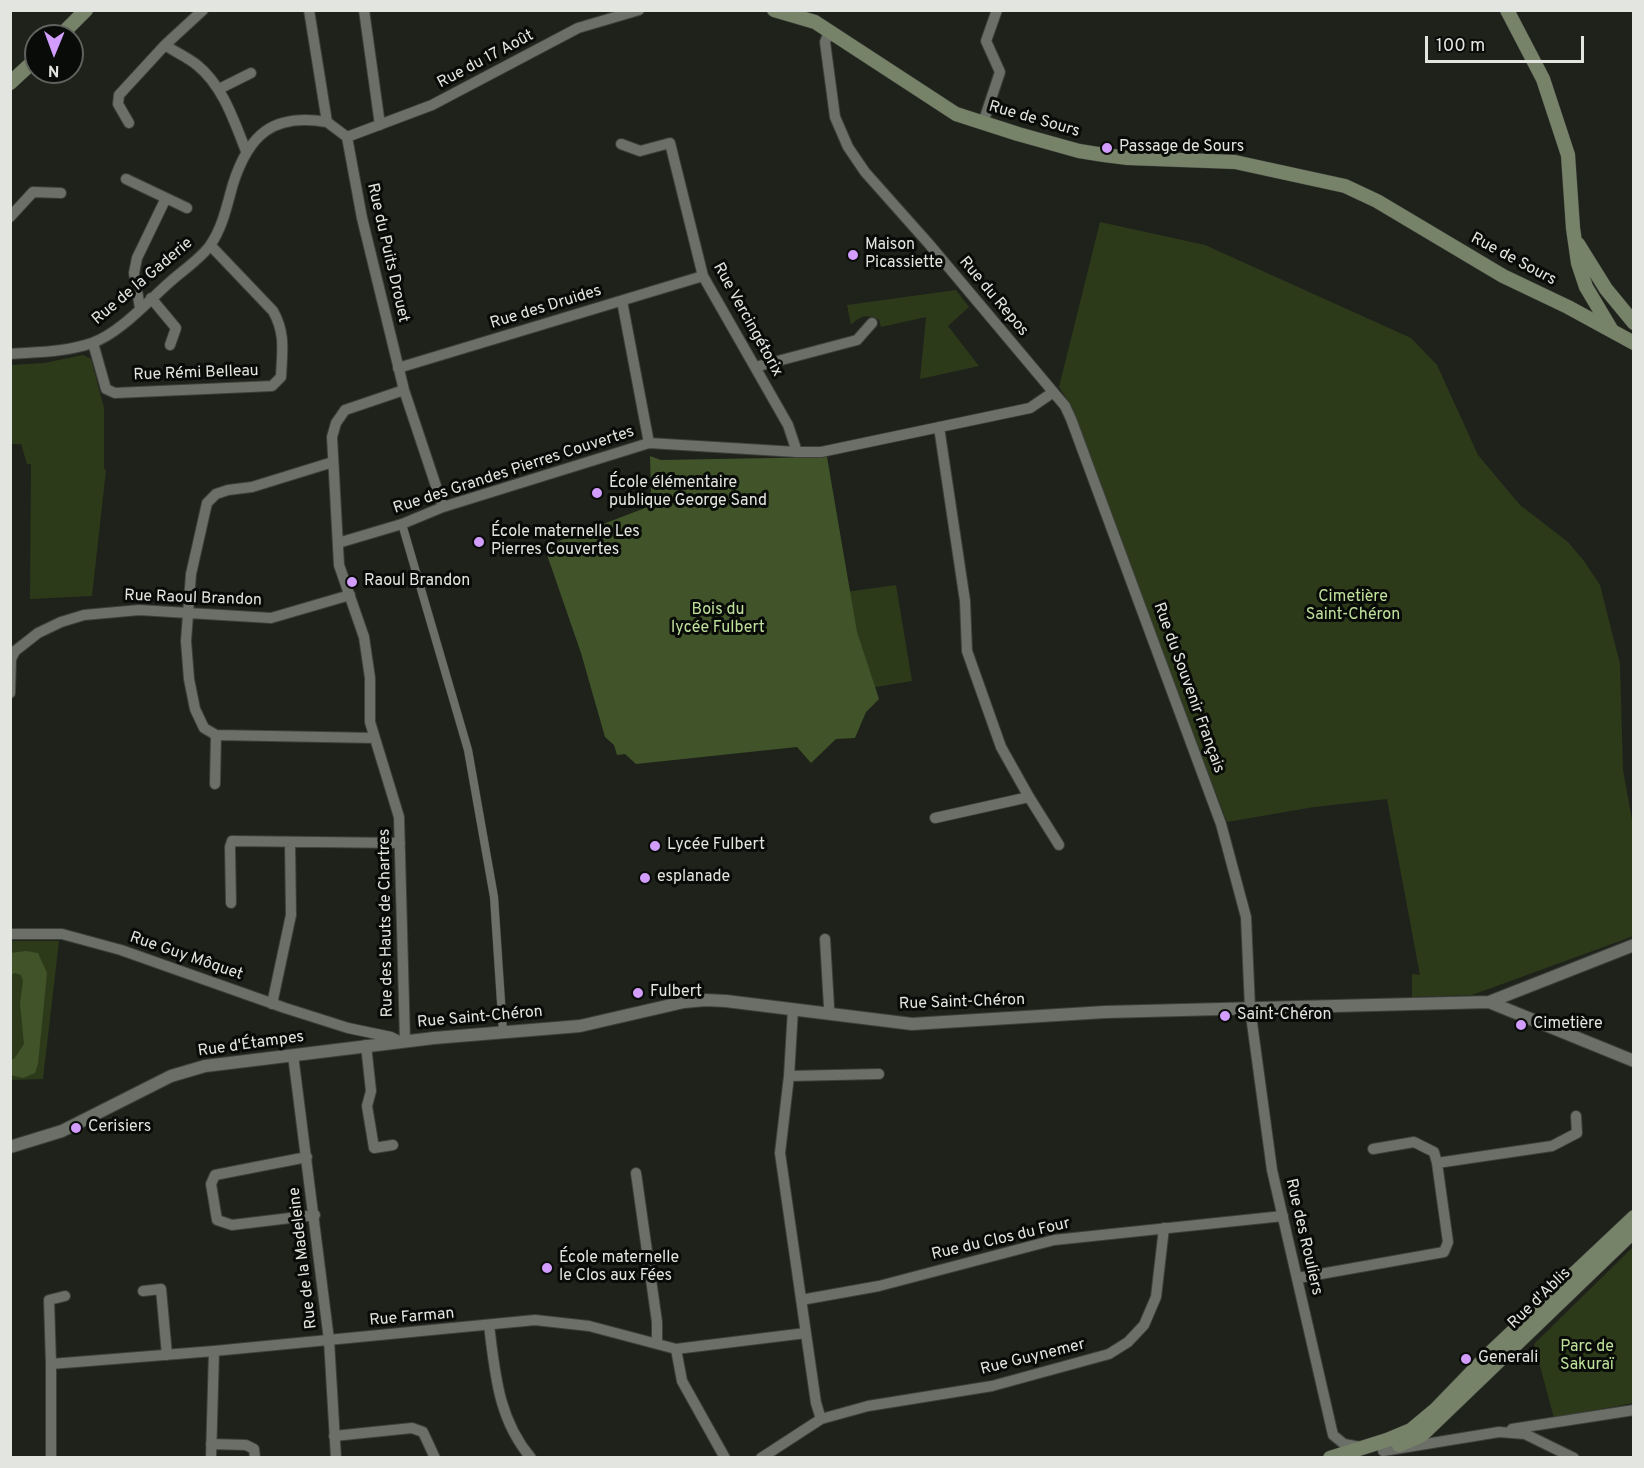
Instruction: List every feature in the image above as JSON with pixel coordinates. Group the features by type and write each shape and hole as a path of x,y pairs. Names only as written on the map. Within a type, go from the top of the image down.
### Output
{"main road":[{"path":"72,24 86,10"},
{"name":"Rue de Sours","path":"774,10 816,16 829,32 956,114 983,123 1079,151 1128,158 1235,162 1345,186 1377,201 1503,276 1568,306 1634,343"},
{"path":"1507,10 1543,79 1568,155 1578,263 1586,286 1612,331"},
{"path":"10,83 24,70"},
{"path":"1574,237 1599,280 1632,322"},
{"path":"1568,306 1580,297 1586,286"},
{"name":"Rue de Sours","path":"1568,306 1632,322"},
{"name":"Rue d'Ablis","path":"1416,1432 1492,1352 1634,1217"},
{"name":"Rue d'Ablis","path":"1330,1458 1385,1446 1416,1432 1463,1396 1634,1231"}],"street":[{"path":"129,123 118,104 119,95 165,45 203,10"},
{"path":"309,10 327,122 347,137"},
{"path":"364,10 380,125"},
{"name":"Rue du 17 Août","path":"347,137 432,105 578,28 639,10"},
{"path":"983,123 1000,72 987,41 997,10"},
{"name":"Rue du Repos","path":"829,32 825,42 835,117 848,147 866,172 929,244 1052,393"},
{"path":"165,45 198,66 219,89 246,151"},
{"path":"219,89 251,73"},
{"name":"Rue de la Gaderie","path":"10,354 65,349 93,343 116,330 211,246 226,214 233,184 246,151 261,134 275,124 307,119 327,122"},
{"name":"Rue du Puits Drouet","path":"347,137 362,218 398,368 442,507"},
{"name":"Rue Vercingétorix","path":"621,144 640,151 670,143 703,276 788,425 797,453"},
{"path":"126,179 187,208"},
{"path":"10,217 33,192 61,193"},
{"path":"140,308 134,273 137,258 166,198"},
{"name":"Rue Rémi Belleau","path":"93,343 106,389 115,393 272,386 281,377 283,337 280,324 273,311 211,246"},
{"name":"Rue des Druides","path":"398,368 703,276"},
{"path":"151,298 176,328 170,345"},
{"path":"622,302 649,443"},
{"path":"755,367 857,340 872,323"},
{"name":"Rue des Hauts de Chartres","path":"403,1042 399,817 370,722 370,678 364,637 339,565 332,437 336,423 345,410 404,390"},
{"name":"Rue des Grandes Pierres Couvertes","path":"338,543 402,524 442,507 649,443 797,453 821,452 1030,408 1052,393"},
{"name":"Rue du Souvenir Français","path":"1052,393 1065,406 1071,419 1221,824 1246,918 1250,1008"},
{"path":"939,427 965,601 967,651 1001,747 1059,844"},
{"path":"333,462 252,487 228,490 216,494 207,503 191,574 187,612 186,641 189,679 195,709 204,728 216,735 375,738"},
{"path":"402,524 468,750 494,897 503,1032"},
{"name":"Rue Raoul Brandon","path":"11,659 15,651 38,633 61,622 84,615 139,610 271,618 350,595"},
{"path":"10,693 11,659"},
{"path":"215,784 216,735"},
{"path":"935,818 1029,797"},
{"path":"231,903 230,847 232,842 400,843"},
{"path":"272,1004 289,932 292,909 290,842"},
{"name":"Rue Guy Môquet","path":"10,934 62,934 92,942 121,950 272,1004 348,1028 391,1037 403,1042"},
{"path":"825,939 828,1014"},
{"path":"1489,1002 1634,945"},
{"name":"Rue Saint-Chéron","path":"403,1042 580,1026 684,1002 705,1000 912,1024 1105,1012 1489,1002"},
{"path":"1489,1002 1634,1061"},
{"name":"Rue des Rouliers","path":"1250,1008 1272,1170 1333,1435 1344,1444 1364,1452"},
{"path":"794,1010 780,1153 816,1403 821,1419"},
{"path":"348,1028 358,1037 363,1046 371,1091 368,1106 374,1148 393,1146"},
{"name":"Rue d'Étampes","path":"10,1147 62,1131 171,1076 205,1066 403,1042"},
{"name":"Rue de la Madeleine","path":"293,1055 329,1340 336,1458"},
{"path":"789,1076 879,1074"},
{"path":"1437,1163 1552,1146 1577,1133 1576,1116"},
{"path":"1298,1278 1444,1252 1448,1242 1434,1152 1414,1142 1373,1149"},
{"path":"307,1157 215,1175 211,1184 217,1220 232,1225 315,1215"},
{"path":"636,1173 657,1322 657,1343"},
{"name":"Rue du Clos du Four","path":"801,1300 879,1286 1054,1240 1283,1216"},
{"name":"Rue Guynemer","path":"761,1458 821,1419 868,1406 992,1386 1109,1354 1128,1342 1144,1325 1156,1297 1164,1228"},
{"path":"143,1291 161,1289 167,1355"},
{"path":"51,1458 49,1300 65,1296"},
{"name":"Rue Farman","path":"51,1364 214,1351 535,1320 589,1326 676,1349"},
{"path":"489,1325 497,1390 507,1420 531,1458"},
{"path":"725,1458 682,1381 676,1349 806,1333"},
{"path":"210,1458 214,1351"},
{"path":"1385,1446 1437,1443 1634,1410"},
{"path":"334,1436 412,1428 423,1432 435,1458"},
{"path":"1416,1432 1437,1443"},
{"path":"1499,1432 1525,1434 1574,1458"},
{"path":"211,1444 246,1444 254,1449 255,1458"}],"green space":[{"name":"Cimetière Saint-Chéron","path":"1100,222 1205,245 1411,338 1437,365 1478,455 1520,505 1568,542 1584,561 1600,585 1620,664 1623,770 1634,831 1634,931 1631,937 1472,995 1412,997 1412,974 1420,975 1387,799 1314,807 1227,822 1143,603 1072,407 1059,387"},
{"path":"956,290 969,307 948,326 979,366 920,379 926,317 881,327 879,320 864,317 851,325 847,305"},
{"path":"83,355 91,359 104,408 104,469 106,470 92,596 30,599 31,464 27,464 21,444 11,444 11,365 44,363"},
{"name":"Bois du lycée Fulbert","path":"650,456 661,460 827,457 857,632 879,699 866,712 855,738 836,739 811,763 797,747 636,764 625,754 617,755 614,745 605,737 581,653 545,549 552,547 551,544 645,508 651,491"},
{"path":"896,585 912,681 864,689 846,592"},
{"path":"10,941 59,941 43,1079 11,1080"},
{"path":"26,951 38,953 47,973 38,1064 35,1073 23,1078 11,1075 11,1059 14,1059 24,1044 20,1003 23,981 21,975 15,973 11,975 10,953"},
{"name":"Parc de Sakuraï","path":"1633,1247 1633,1403 1554,1418 1534,1344"}],"place":[{"name":"Passage de Sours","path":"1107,148"},
{"name":"Maison Picassiette","path":"853,255"},
{"name":"École élémentaire publique George Sand","path":"597,493"},
{"name":"École maternelle Les Pierres Couvertes","path":"479,542"},
{"name":"Raoul Brandon","path":"352,582"},
{"name":"Lycée Fulbert","path":"655,846"},
{"name":"esplanade","path":"645,878"},
{"name":"Fulbert","path":"638,993"},
{"name":"Saint-Chéron","path":"1225,1016"},
{"name":"Cimetière","path":"1521,1025"},
{"name":"Cerisiers","path":"76,1128"},
{"name":"École maternelle le Clos aux Fées","path":"547,1268"},
{"name":"Generali","path":"1466,1359"}]}
